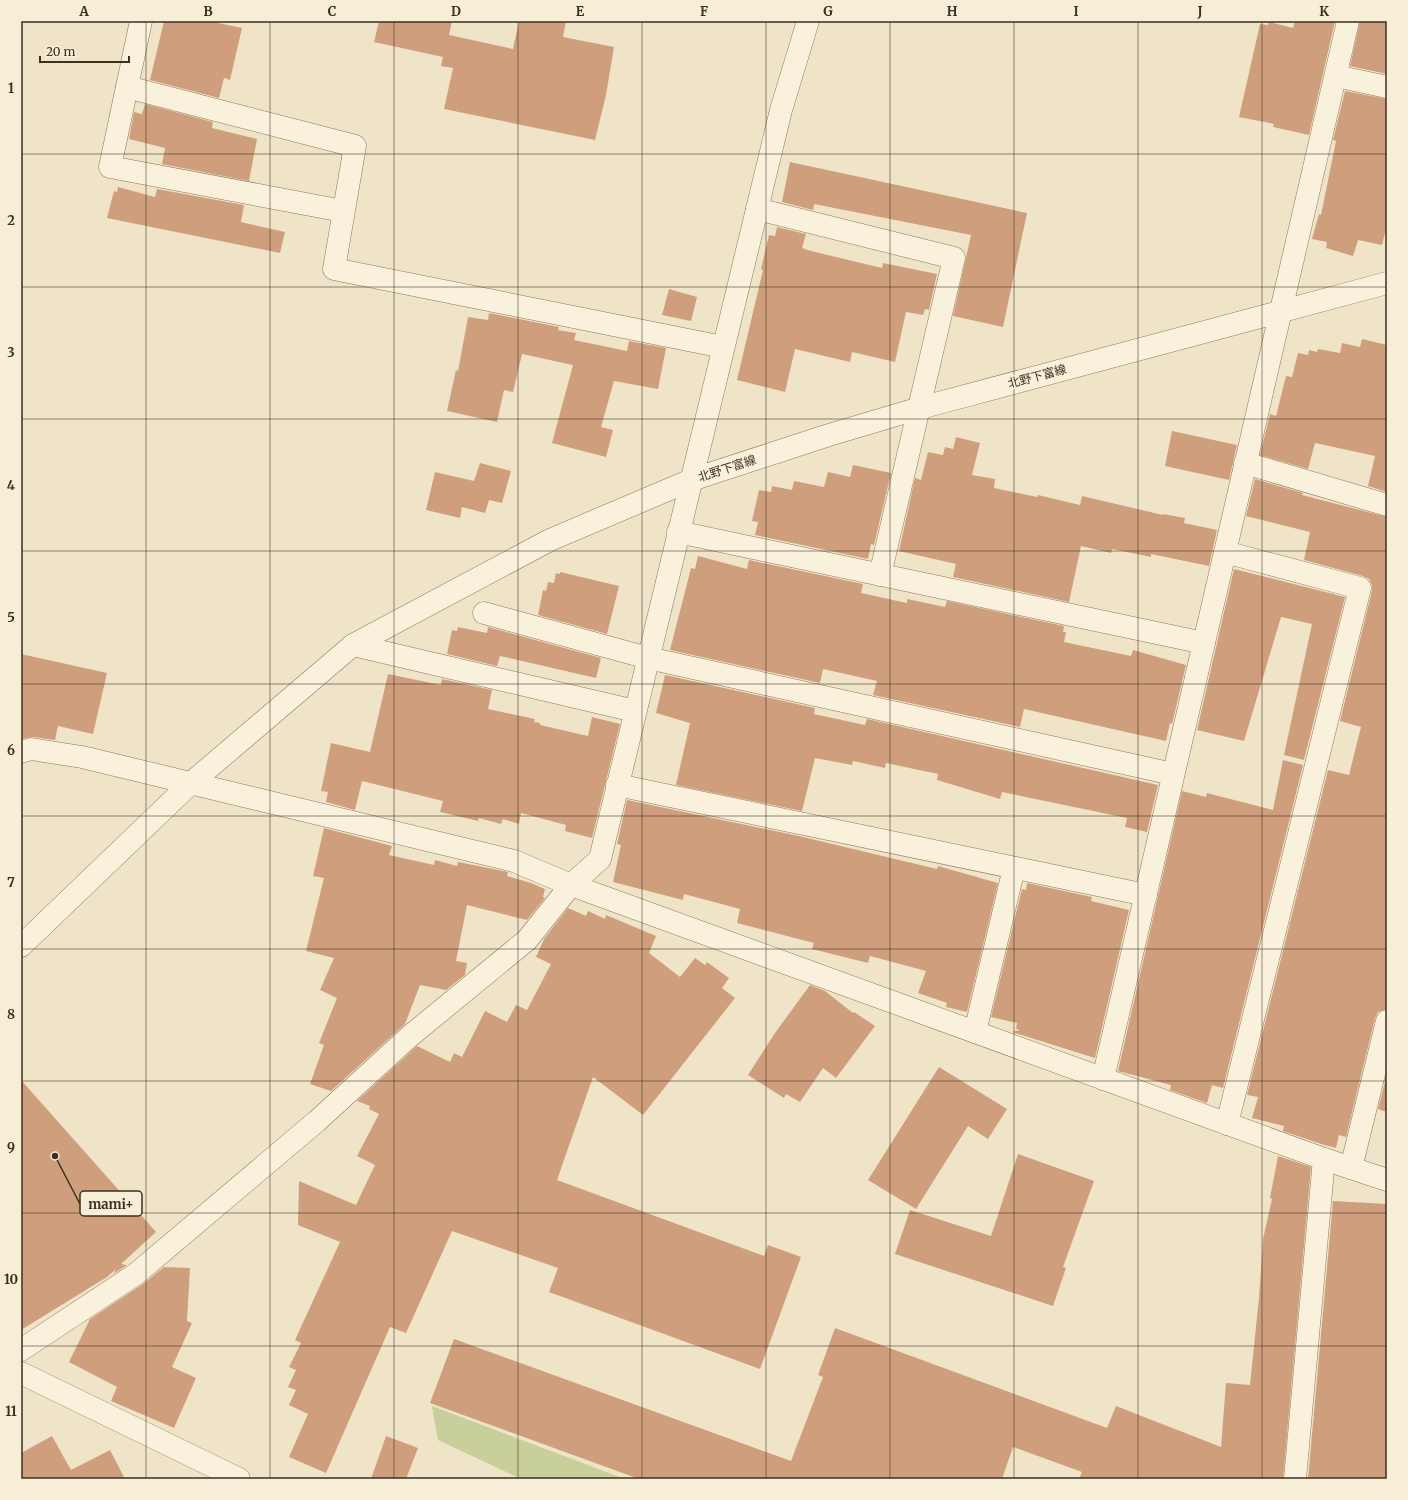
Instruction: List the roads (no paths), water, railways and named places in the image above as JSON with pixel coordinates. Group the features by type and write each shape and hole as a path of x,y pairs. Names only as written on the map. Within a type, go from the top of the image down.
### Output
{"street":[{"path":"141,21 110,166 343,211"},
{"path":"21,1350 136,1274 317,1121 410,1036 527,940 571,885 600,859 781,110 808,21"},
{"path":"1103,1079 1348,21"},
{"path":"1336,76 1387,88"},
{"path":"127,87 354,146 334,269 723,347"},
{"path":"757,209 954,258 880,575"},
{"name":"北野下富線","path":"21,946 191,783 353,645 550,540 691,480 920,408 1280,310 1387,283"},
{"path":"1245,463 1387,505"},
{"path":"678,532 1204,643"},
{"path":"1225,552 1360,588 1227,1124"},
{"path":"484,613 648,658 1173,774"},
{"path":"353,645 635,711"},
{"path":"21,752 31,750 82,757 514,861 571,885 1324,1160 1387,1180"},
{"path":"618,785 1146,895"},
{"path":"975,1032 1014,868"},
{"path":"1351,1168 1387,1021"},
{"path":"1295,1479 1324,1160"},
{"path":"21,1373 238,1479"}],"place":[{"name":"mami+","path":"55,1156"}]}
